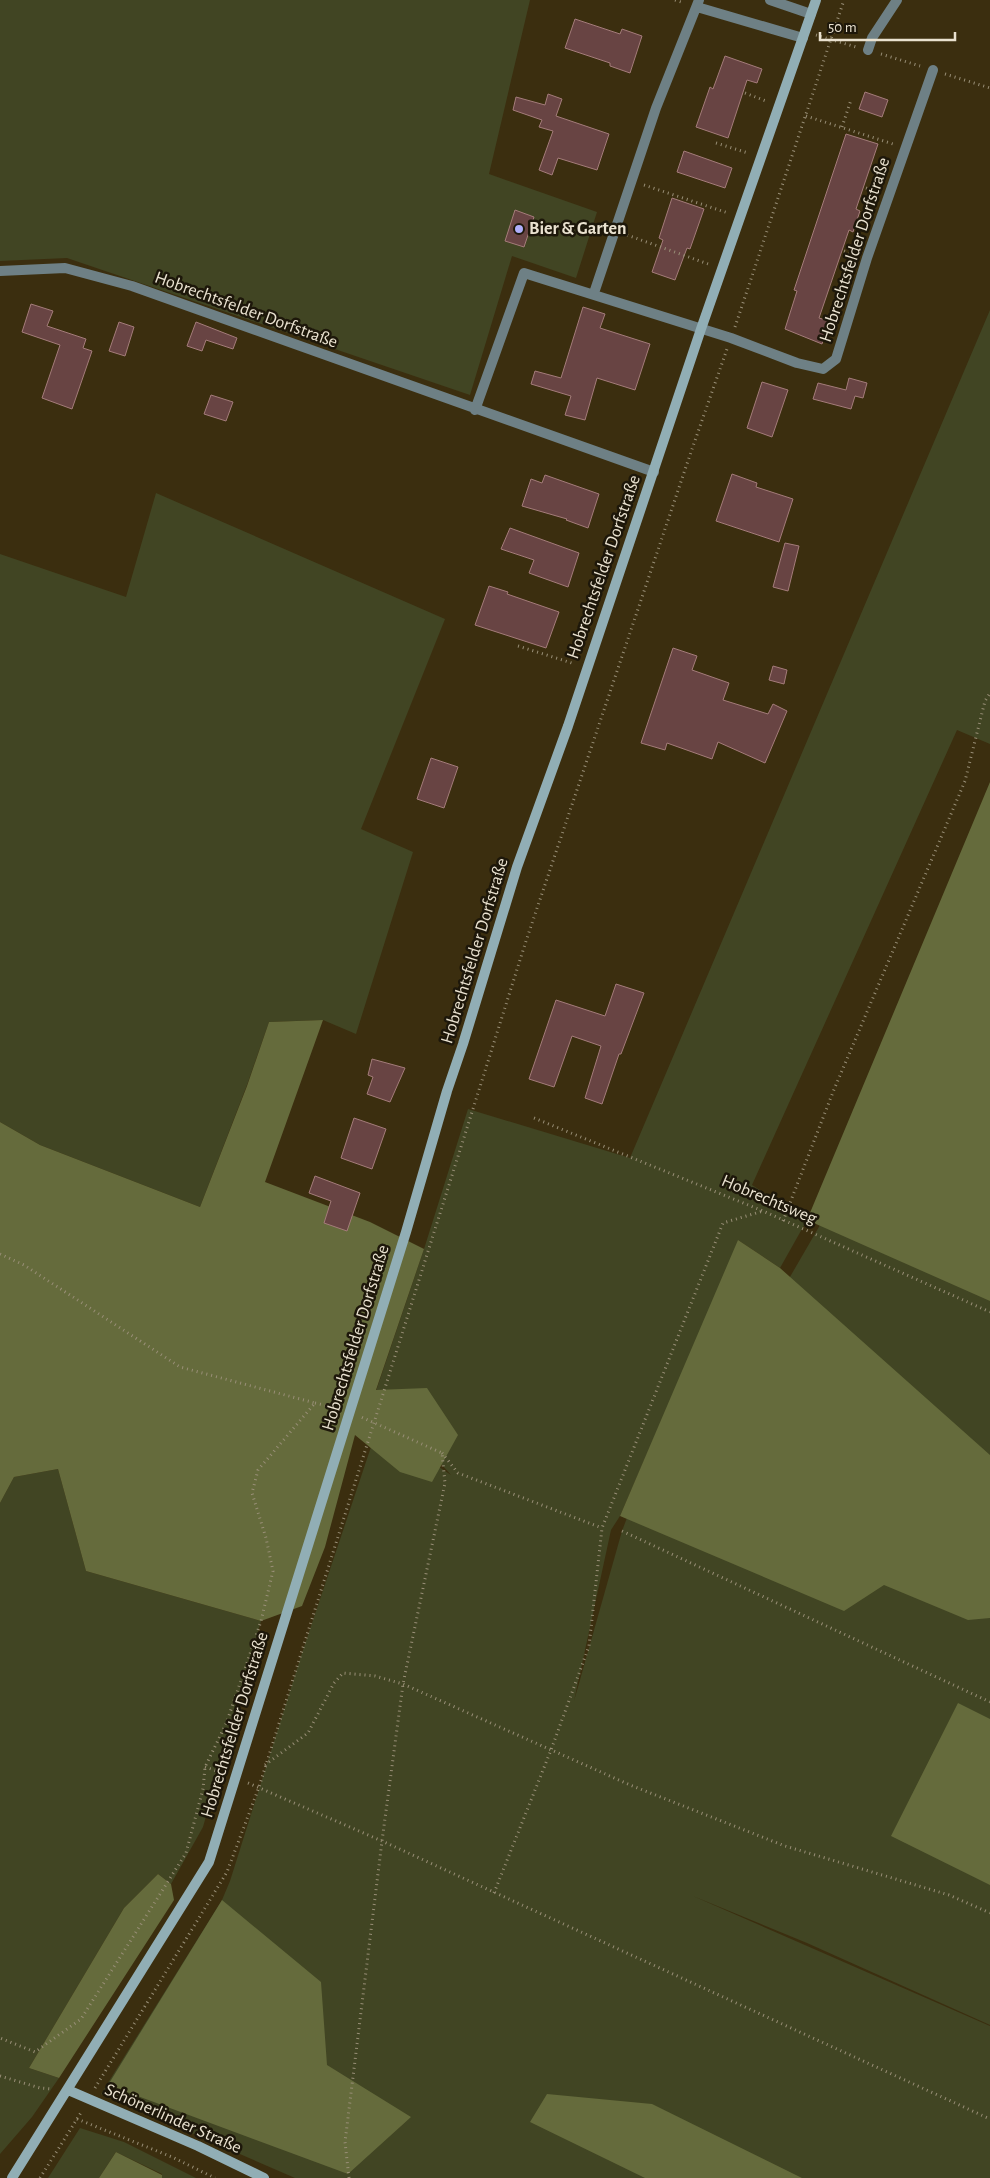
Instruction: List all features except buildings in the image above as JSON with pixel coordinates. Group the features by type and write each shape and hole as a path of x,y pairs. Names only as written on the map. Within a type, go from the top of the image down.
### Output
{"street":[{"path":"770,0 811,14"},
{"name":"Hobrechtsfelder Dorfstraße","path":"12,2178 209,1862 517,867 816,0"},
{"path":"868,50 872,38 897,0"},
{"path":"594,293 656,108 698,4 803,38"},
{"name":"Hobrechtsfelder Dorfstraße","path":"475,410 524,273 594,293 732,338 797,363 823,369 836,359 867,258 933,70"},
{"name":"Hobrechtsfelder Dorfstraße","path":"0,271 65,268 132,286 475,410 654,472"},
{"name":"Schönerlinder Straße","path":"68,2090 198,2146 264,2178"}],"path":[{"path":"40,2178 227,1872 258,1787 526,941 691,452 732,338 844,0"},
{"path":"832,40 990,88"},
{"path":"745,93 779,105"},
{"path":"842,128 851,100"},
{"path":"806,116 906,148"},
{"path":"716,143 761,157"},
{"path":"632,181 740,217"},
{"path":"615,230 722,269"},
{"path":"518,646 587,668"},
{"path":"782,1221 833,1092 965,781 985,701 990,693"},
{"name":"Hobrechtsweg","path":"534,1118 763,1211 990,1312"},
{"path":"494,1893 551,1750 589,1646 602,1528 723,1223 763,1211"},
{"path":"0,1254 24,1265 180,1367 349,1411 442,1453 458,1473 602,1528"},
{"path":"0,2038 36,2052 81,2019 186,1853 203,1789 205,1768 226,1724 261,1622 273,1571 266,1538 252,1493 258,1470 315,1403"},
{"path":"349,2178 345,2142 382,1841 403,1684 445,1483 442,1453"},
{"path":"622,1531 990,1702"},
{"path":"265,1765 308,1733 334,1683 343,1673 375,1676 403,1684 630,1785 784,1846 949,1895 990,1913"},
{"path":"258,1787 382,1841 990,2119"},
{"path":"0,2076 40,2088 68,2090"},
{"path":"77,2119 172,2157 215,2178"}],"green space":[{"path":"0,0 530,0 489,174 597,212 576,278 512,256 470,395 67,258 0,261"},
{"path":"990,310 990,744 957,730 752,1185 807,1220 780,1268 738,1240 787,1282 874,1132 990,838 990,2025 807,1943 693,1896 990,2026 990,2178 295,2178 101,2094 222,1900 230,1881 301,1656 378,1426 451,1475 376,1391 424,1249 468,1109 630,1158","holes":["680,1378 622,1531 574,1701 611,1530 620,1516"]},
{"path":"156,493 445,619 361,829 413,852 356,1034 323,1020 269,1022 200,1207 40,1145 0,1122 0,554 126,597"},
{"path":"990,782 990,1301 807,1220"},
{"path":"323,1020 265,1182 370,1222 424,1249 376,1390 427,1388 458,1435 432,1482 400,1472 355,1435 325,1547 302,1606 261,1621 86,1571 58,1469 14,1477 0,1503 0,1122 40,1145 200,1207 247,1086 269,1022"},
{"path":"738,1240 780,1268 990,1455 990,1618 968,1620 884,1585 844,1611 620,1516"},
{"path":"58,1469 86,1571 261,1621 203,1827 171,1884 158,1874 124,1908 29,2068 59,2078 32,2117 0,2154 0,1503 14,1477"},
{"path":"958,1703 990,1719 990,1885 891,1836"},
{"path":"158,1874 171,1884 174,1900 59,2078 29,2068 124,1908"},
{"path":"222,1900 321,1982 327,2065 411,2117 348,2174 108,2085"},
{"path":"547,2094 652,2104 802,2178 645,2178 530,2122"},
{"path":"80,2128 124,2142 196,2178 162,2178 162,2174 116,2152 99,2178 48,2178"},
{"path":"116,2152 162,2175 162,2178 99,2178"}],"place":[{"name":"Bier & Garten","path":"519,229"}]}
